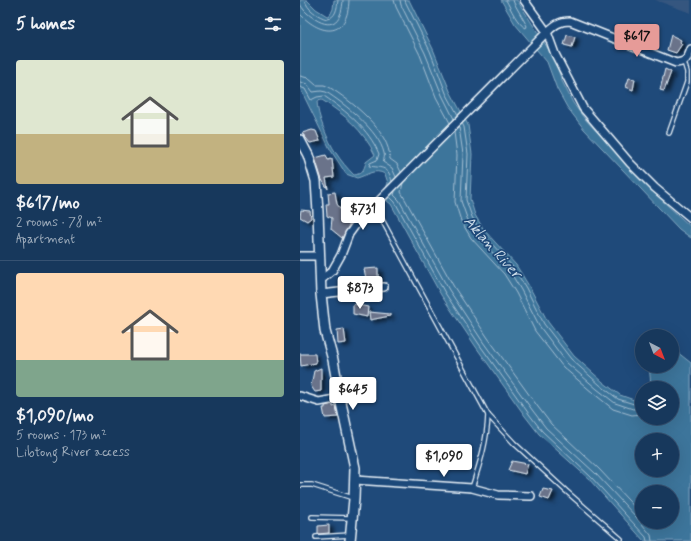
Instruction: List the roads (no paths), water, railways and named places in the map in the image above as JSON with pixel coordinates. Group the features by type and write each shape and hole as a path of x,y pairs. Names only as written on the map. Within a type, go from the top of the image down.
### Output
{"street":[{"path":"524,0 546,33 555,54 583,108 630,163 655,188 691,218"},
{"path":"322,280 332,271 353,229 546,33 562,21 570,21 676,63 684,62 688,58 691,49"},
{"path":"300,140 304,155 316,181 319,256 322,280 321,294 325,331 334,360 340,398 353,454 355,480 353,518 350,538"},
{"path":"300,256 319,256"},
{"path":"321,294 384,287"},
{"path":"300,396 318,402 340,398"},
{"path":"355,480 472,488 498,495 531,496"}],"lane":[{"path":"668,133 687,82 687,72 684,62"},
{"path":"381,218 488,415 514,443 621,539"},
{"path":"472,488 487,436 488,415"},
{"path":"300,485 312,485 354,499"},
{"path":"312,517 353,518"},
{"path":"316,537 350,538"}],"water":[{"name":"Aklan River","path":"300,0 307,0 316,9 327,16 330,15 333,9 334,0 409,0 433,49 450,91 468,125 472,154 470,199 475,215 484,230 516,265 548,322 574,356 620,395 635,400 635,425 679,425 679,381 651,381 650,373 679,373 679,354 691,363 691,541 644,541 589,479 539,434 476,347 441,295 391,204 387,201 384,193 388,183 385,174 381,172 374,172 357,178 346,174 330,149 300,88","holes":["322,100 346,117 365,138 375,155 366,162 361,173 359,174 354,175 338,156 324,128 317,107 317,101"]},
{"path":"501,0 517,0 554,58 562,81 573,103 584,118 654,193 691,227 691,238 679,229 584,129 567,107 557,89 547,62 515,24"}]}
